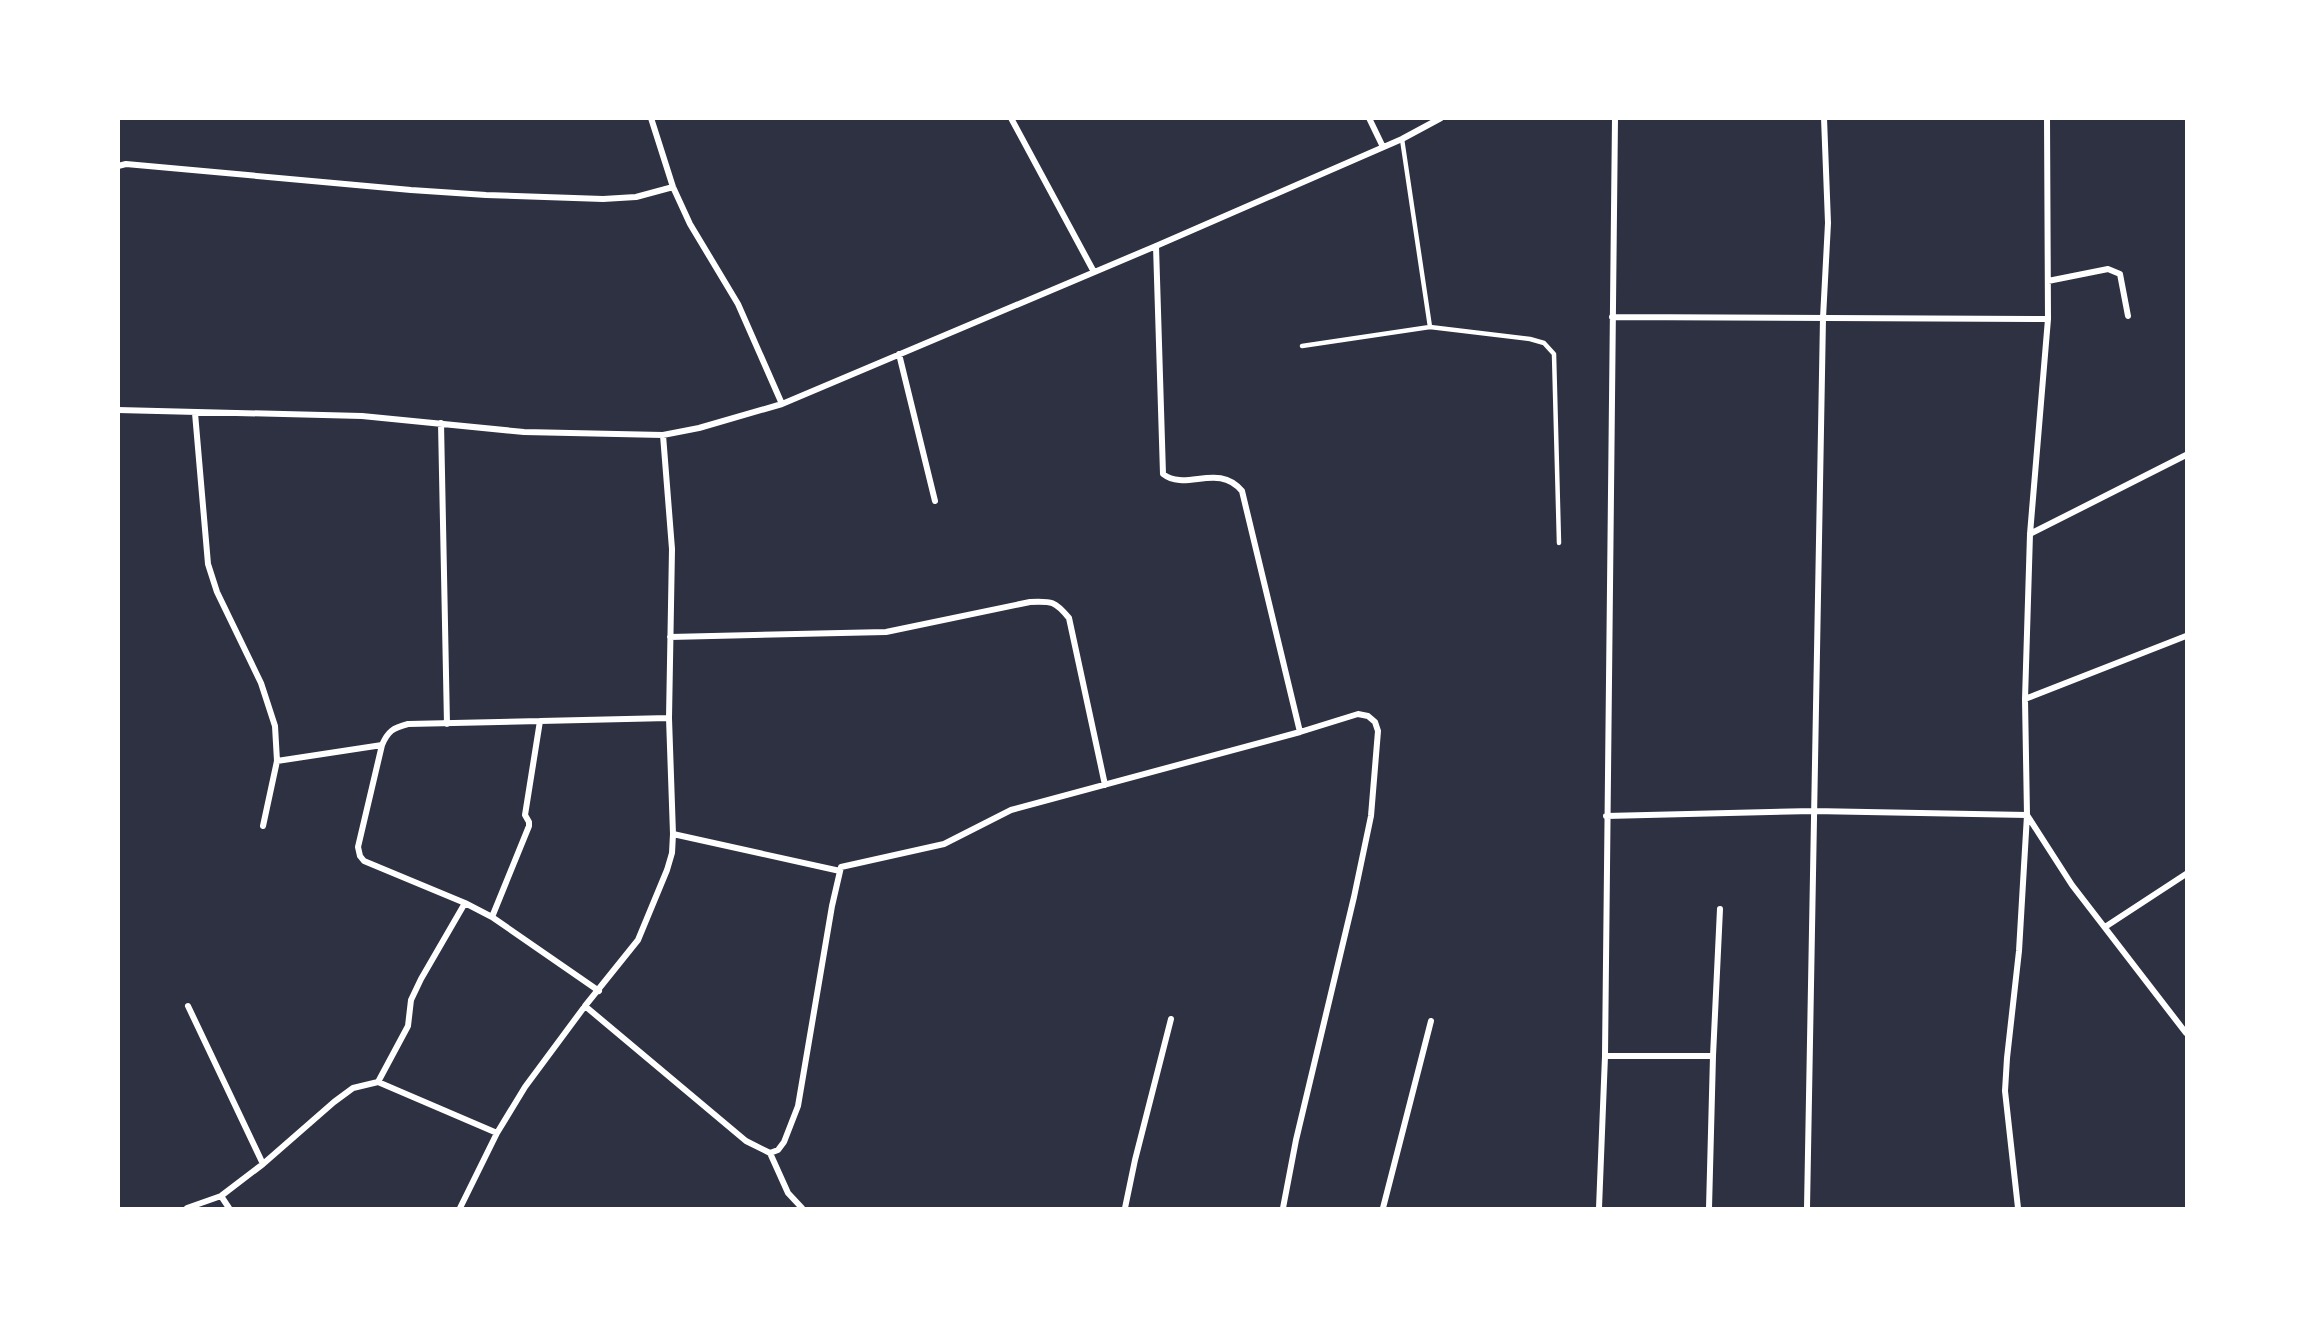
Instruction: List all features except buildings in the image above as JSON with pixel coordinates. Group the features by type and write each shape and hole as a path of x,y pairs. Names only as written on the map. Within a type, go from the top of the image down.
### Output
{"street":[{"path":"651,118 673,187 690,224 738,304 782,404"},
{"path":"1011,118 1094,272"},
{"path":"1369,118 1383,147"},
{"path":"118,410 362,416 524,432 663,435 699,428 782,404 1156,246 1402,139 1441,118"},
{"path":"1599,1209 1605,1056 1615,118"},
{"path":"1807,1209 1823,318 1828,223 1824,118"},
{"path":"2018,1209 2005,1091 2019,951 2027,815 2025,699 2030,534 2048,319 2048,118"},
{"path":"118,166 126,164 411,190 497,195 603,199 636,197 673,187"},
{"path":"1156,246 1163,474 1173,480 1223,478 1234,482 1242,491 1300,732"},
{"path":"2048,281 2108,269 2115,270 2120,274 2128,316"},
{"path":"1612,317 2048,319"},
{"path":"899,354 935,501"},
{"path":"195,413 208,564 217,592 261,683 275,726 277,760 263,826"},
{"path":"441,423 447,724"},
{"path":"460,1209 497,1133 525,1087 638,940 668,870 673,834 669,718 672,549 663,435"},
{"path":"2030,534 2187,455"},
{"path":"670,637 886,632 1030,602 1051,601 1060,607 1069,618 1105,785"},
{"path":"2025,699 2187,636"},
{"path":"770,1153 778,1150 784,1142 798,1106 840,871 844,865 944,844 1011,810 1300,732 1358,714 1368,716 1375,722 1378,730 1371,816 1296,1140 1283,1209"},
{"path":"599,991 492,917 465,903 364,861 358,847 382,746 387,733 408,723 669,718"},
{"path":"492,917 529,826 525,815 540,722"},
{"path":"277,760 382,746"},
{"path":"1606,816 1814,811 2027,815"},
{"path":"2027,815 2072,885 2187,1033"},
{"path":"673,834 840,871"},
{"path":"2105,927 2187,874"},
{"path":"378,1082 408,1026 411,1000 465,903"},
{"path":"1709,1209 1720,909"},
{"path":"188,1006 263,1164"},
{"path":"585,1006 746,1141 770,1153 788,1194 802,1209"},
{"path":"1125,1209 1135,1160 1171,1019"},
{"path":"1383,1209 1431,1021"},
{"path":"1605,1056 1713,1056"},
{"path":"187,1209 221,1196 263,1164 353,1088 378,1082 497,1133"},
{"path":"221,1196 230,1209"}],"lane":[{"path":"1402,139 1430,327"},
{"path":"1302,346 1430,327 1530,339 1544,343 1554,354 1559,543"}]}
